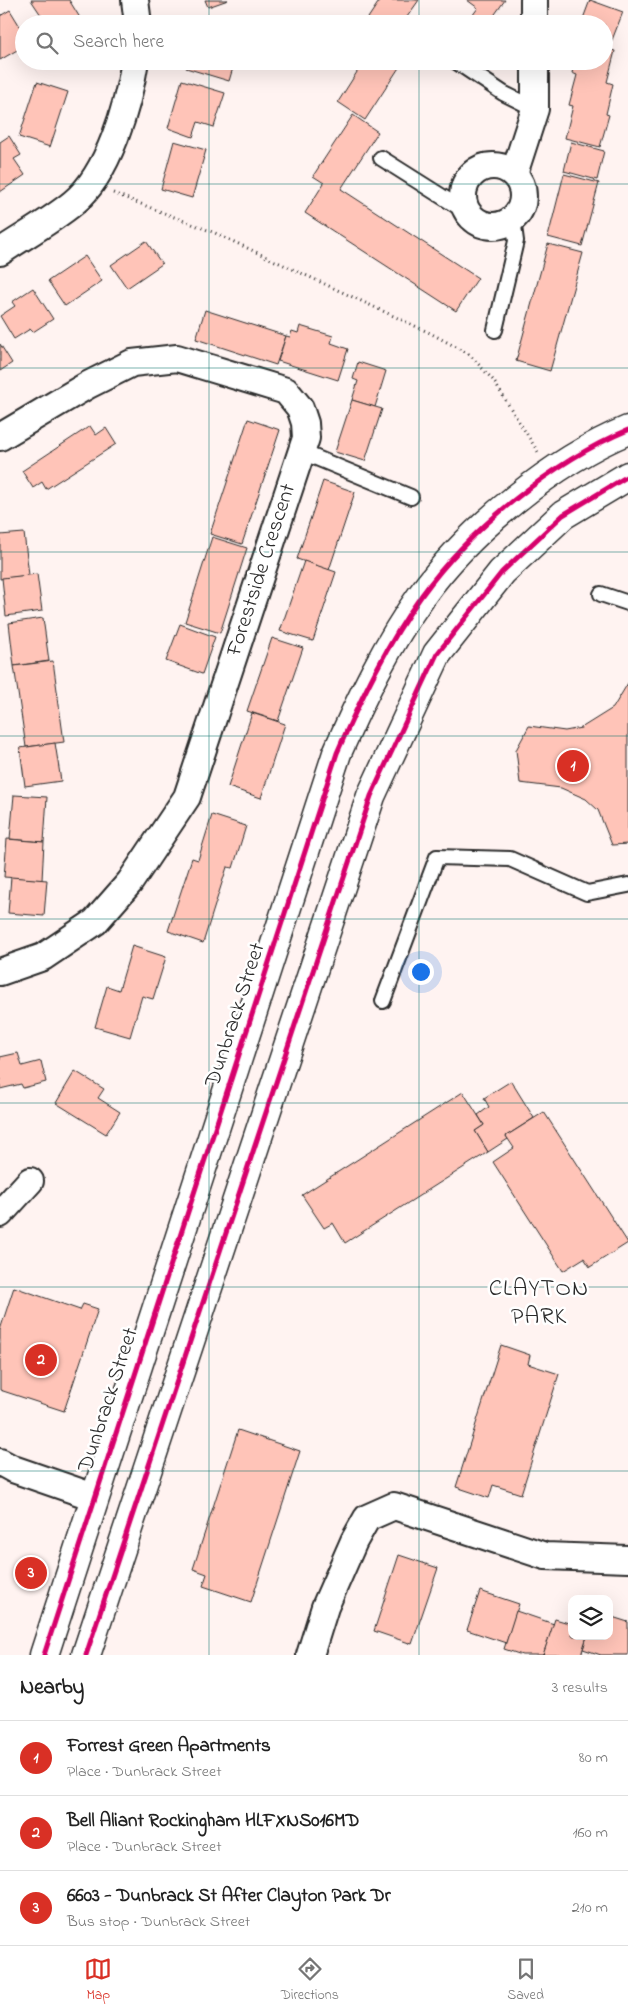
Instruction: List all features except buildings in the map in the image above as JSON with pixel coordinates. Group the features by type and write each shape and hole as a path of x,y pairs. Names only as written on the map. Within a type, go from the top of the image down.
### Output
{"main road":[{"name":"Dunbrack Street","path":"44,1655 337,753 362,697 390,644 423,594 462,550 505,508 550,472 628,430"},
{"path":"86,1655 371,796 437,654 502,572 563,515 600,491 628,476"},
{"path":"600,491 628,483"}],"street":[{"path":"135,0 137,15"},
{"path":"534,0 534,15"},
{"path":"0,252 75,202 104,166 111,149 133,70"},
{"path":"514,174 535,109 535,70"},
{"path":"487,166 496,166 514,174 523,191 523,202 513,219 494,226 484,224 468,213 464,204 464,194 470,176 487,166"},
{"name":"Forestside Crescent","path":"0,438 88,385 132,363 177,358 286,391 300,408 305,423 306,438 188,797 130,882 95,922 43,957 0,972"},
{"path":"0,1214 30,1181"},
{"path":"0,1462 13,1470 94,1497"},
{"path":"310,1655 325,1607 362,1526 367,1518 394,1506 545,1556 628,1559"}],"lane":[{"path":"468,70 503,93 535,109"},
{"path":"382,158 468,213"},
{"path":"495,330 516,242 513,219"},
{"path":"302,452 411,497"},
{"path":"601,594 628,603"},
{"path":"383,1001 437,857 510,859 587,893 628,885"}],"path":[{"path":"90,184 215,233 430,333 469,354 493,380 550,472"}],"cycle path":[{"path":"44,1655 337,753 355,712 386,652 409,614 441,571 463,546 488,522 542,479 600,443 628,430"},
{"path":"86,1655 371,796 437,654 502,572 563,515 628,476"}],"place":[{"name":"Forrest Green Apartments","path":"573,766"},
{"name":"Bell Aliant Rockingham HLFXNS016MD","path":"41,1360"},
{"name":"6603 - Dunbrack St After Clayton Park Dr","path":"31,1573"}],"district":[{"name":"CLAYTON PARK","path":"539,1303"}]}
